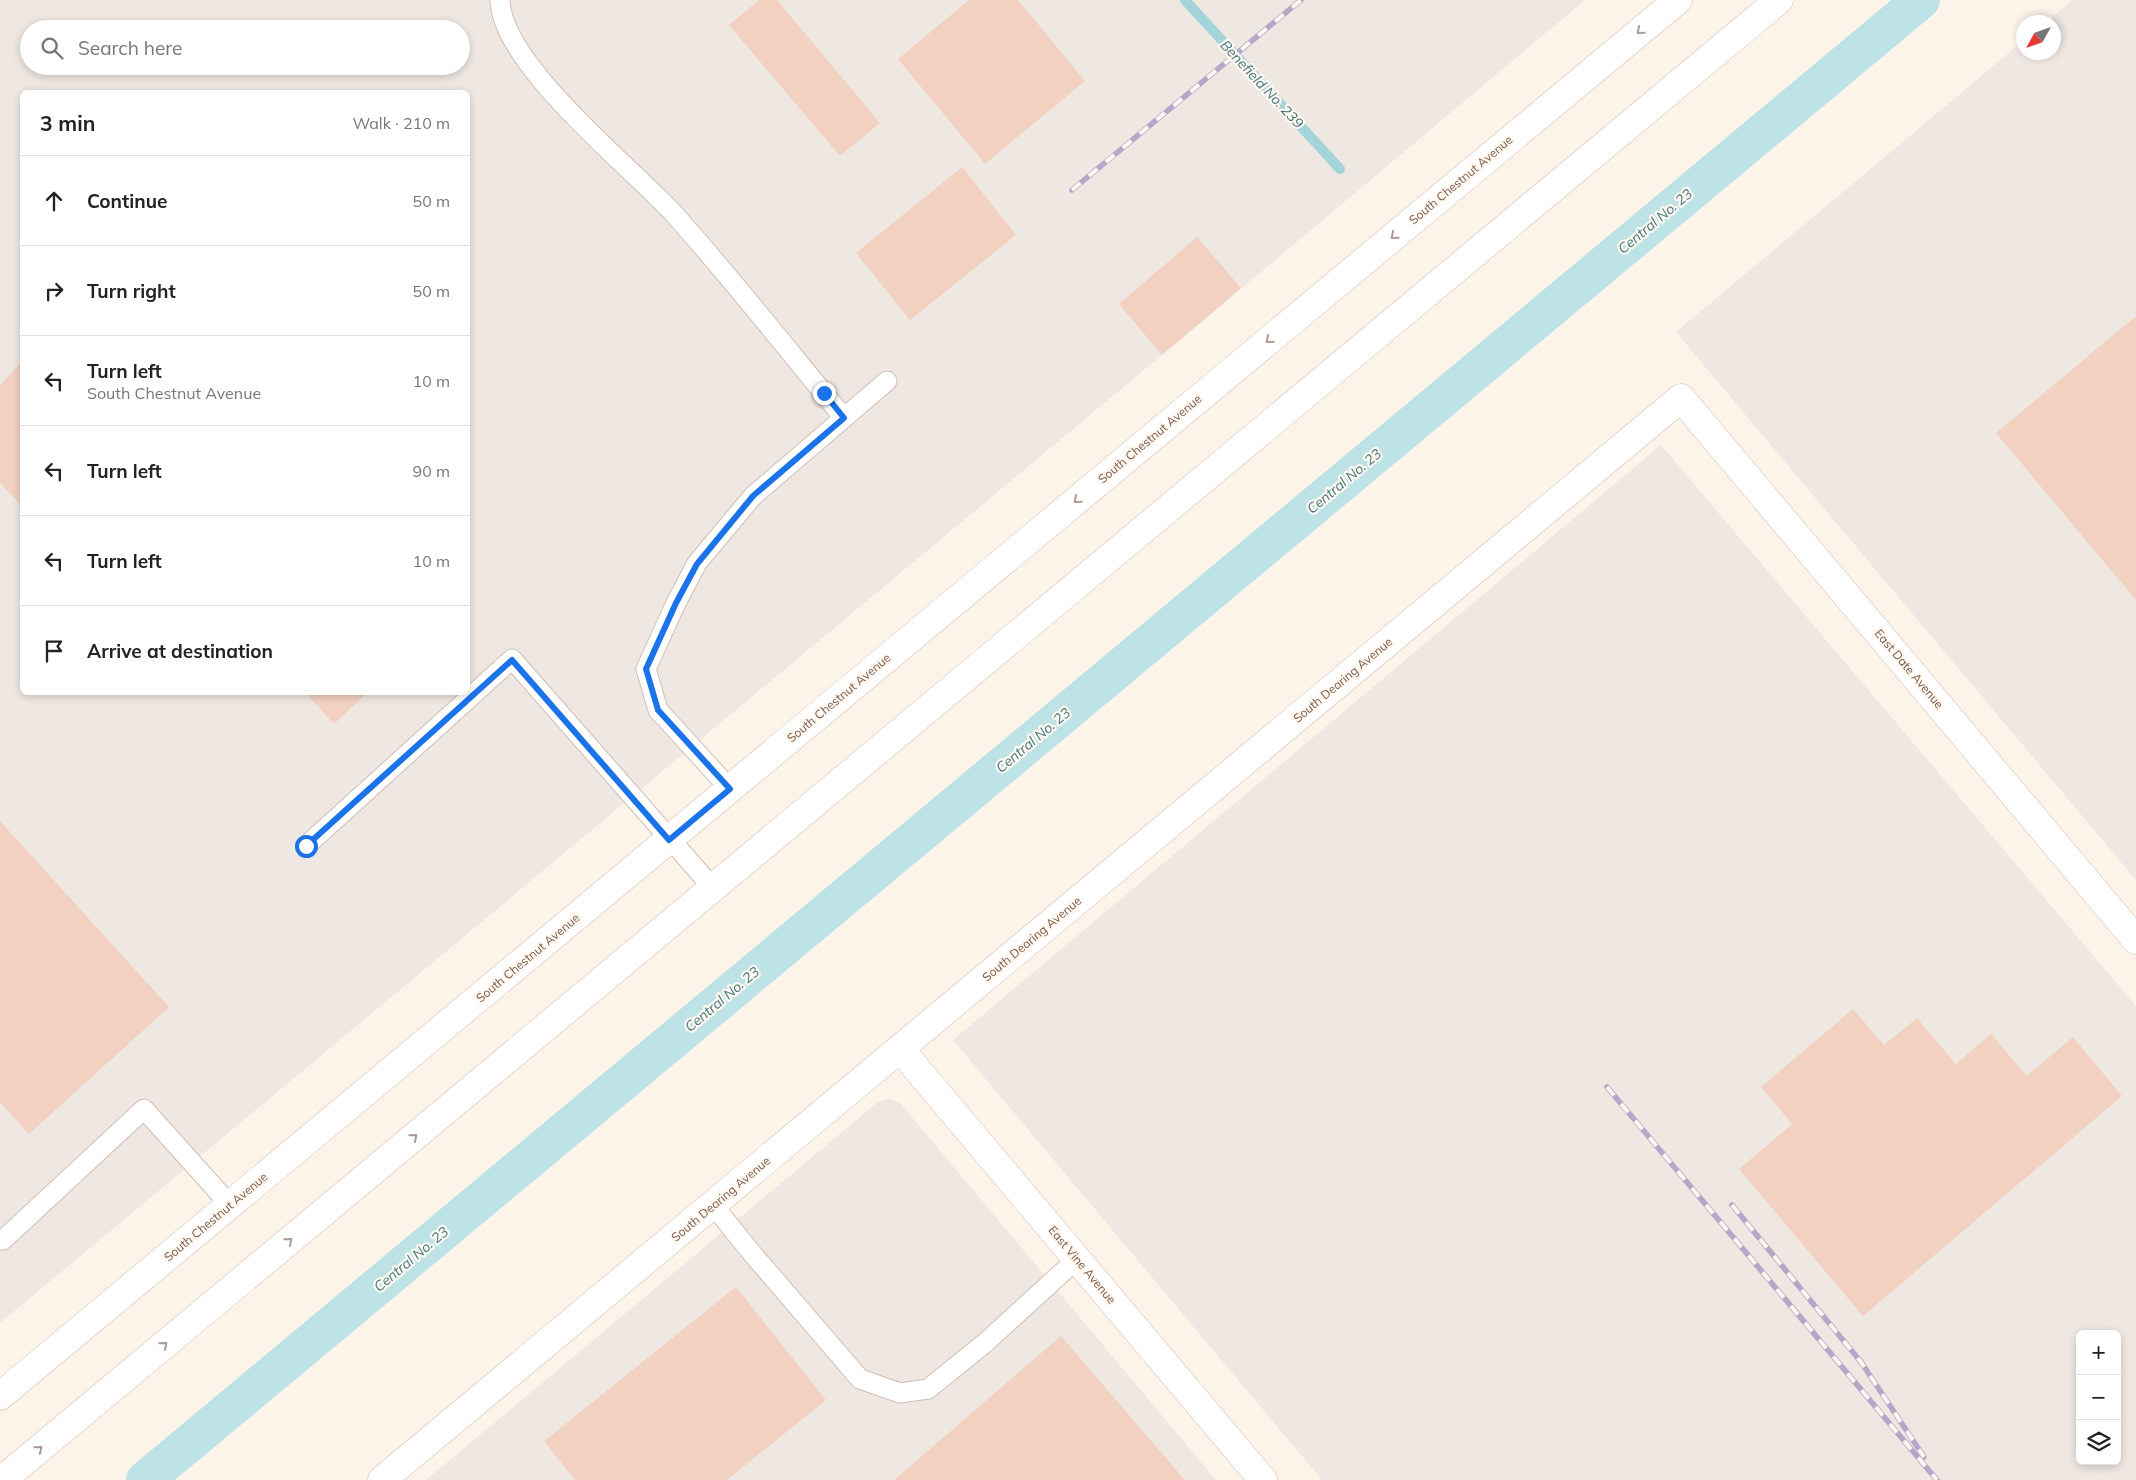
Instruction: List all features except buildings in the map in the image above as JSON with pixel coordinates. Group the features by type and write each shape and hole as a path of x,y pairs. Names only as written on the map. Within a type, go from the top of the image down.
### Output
{"main road":[{"name":"South Chestnut Avenue","path":"2,1391 230,1205 1678,0"},
{"path":"2,1480 1779,0"},
{"name":"East Date Avenue","path":"1681,398 2136,940"},
{"name":"South Dearing Avenue","path":"382,1480 1681,398"},
{"name":"East Vine Avenue","path":"900,1049 1263,1480"}],"lane":[{"path":"500,0 500,10 514,42 550,90 595,138 673,214 844,418"},
{"path":"730,789 658,710 646,669 676,603 697,564 753,496 887,381"},
{"path":"306,846 512,660 713,888"},
{"path":"2,1240 144,1109 230,1205"},
{"path":"713,1205 860,1379 900,1393 928,1389 985,1343 1077,1259"}],"shaded area":[{"path":"0,0 1585,0 0,1323"},
{"path":"2073,0 2136,0 2136,880 1676,332 2016,47 2016,60 2061,60 2061,15 2055,15"},
{"path":"1661,445 2136,1006 2136,1480 1322,1480 953,1040"},
{"path":"890,1099 901,1104 1216,1480 426,1480 878,1102"}],"waterway":[{"name":"Benefield No. 239","path":"1185,0 1340,169"},
{"name":"Central No. 23","path":"145,1480 1921,0"}],"railway":[{"path":"1072,190 1301,0"},
{"path":"1607,1087 1937,1480"},
{"path":"1732,1205 1861,1362 1924,1457"}],"route":[{"path":"306,846 512,660 669,840 730,789 658,710 646,669 676,603 697,564 753,496 844,418 824,393"}]}
